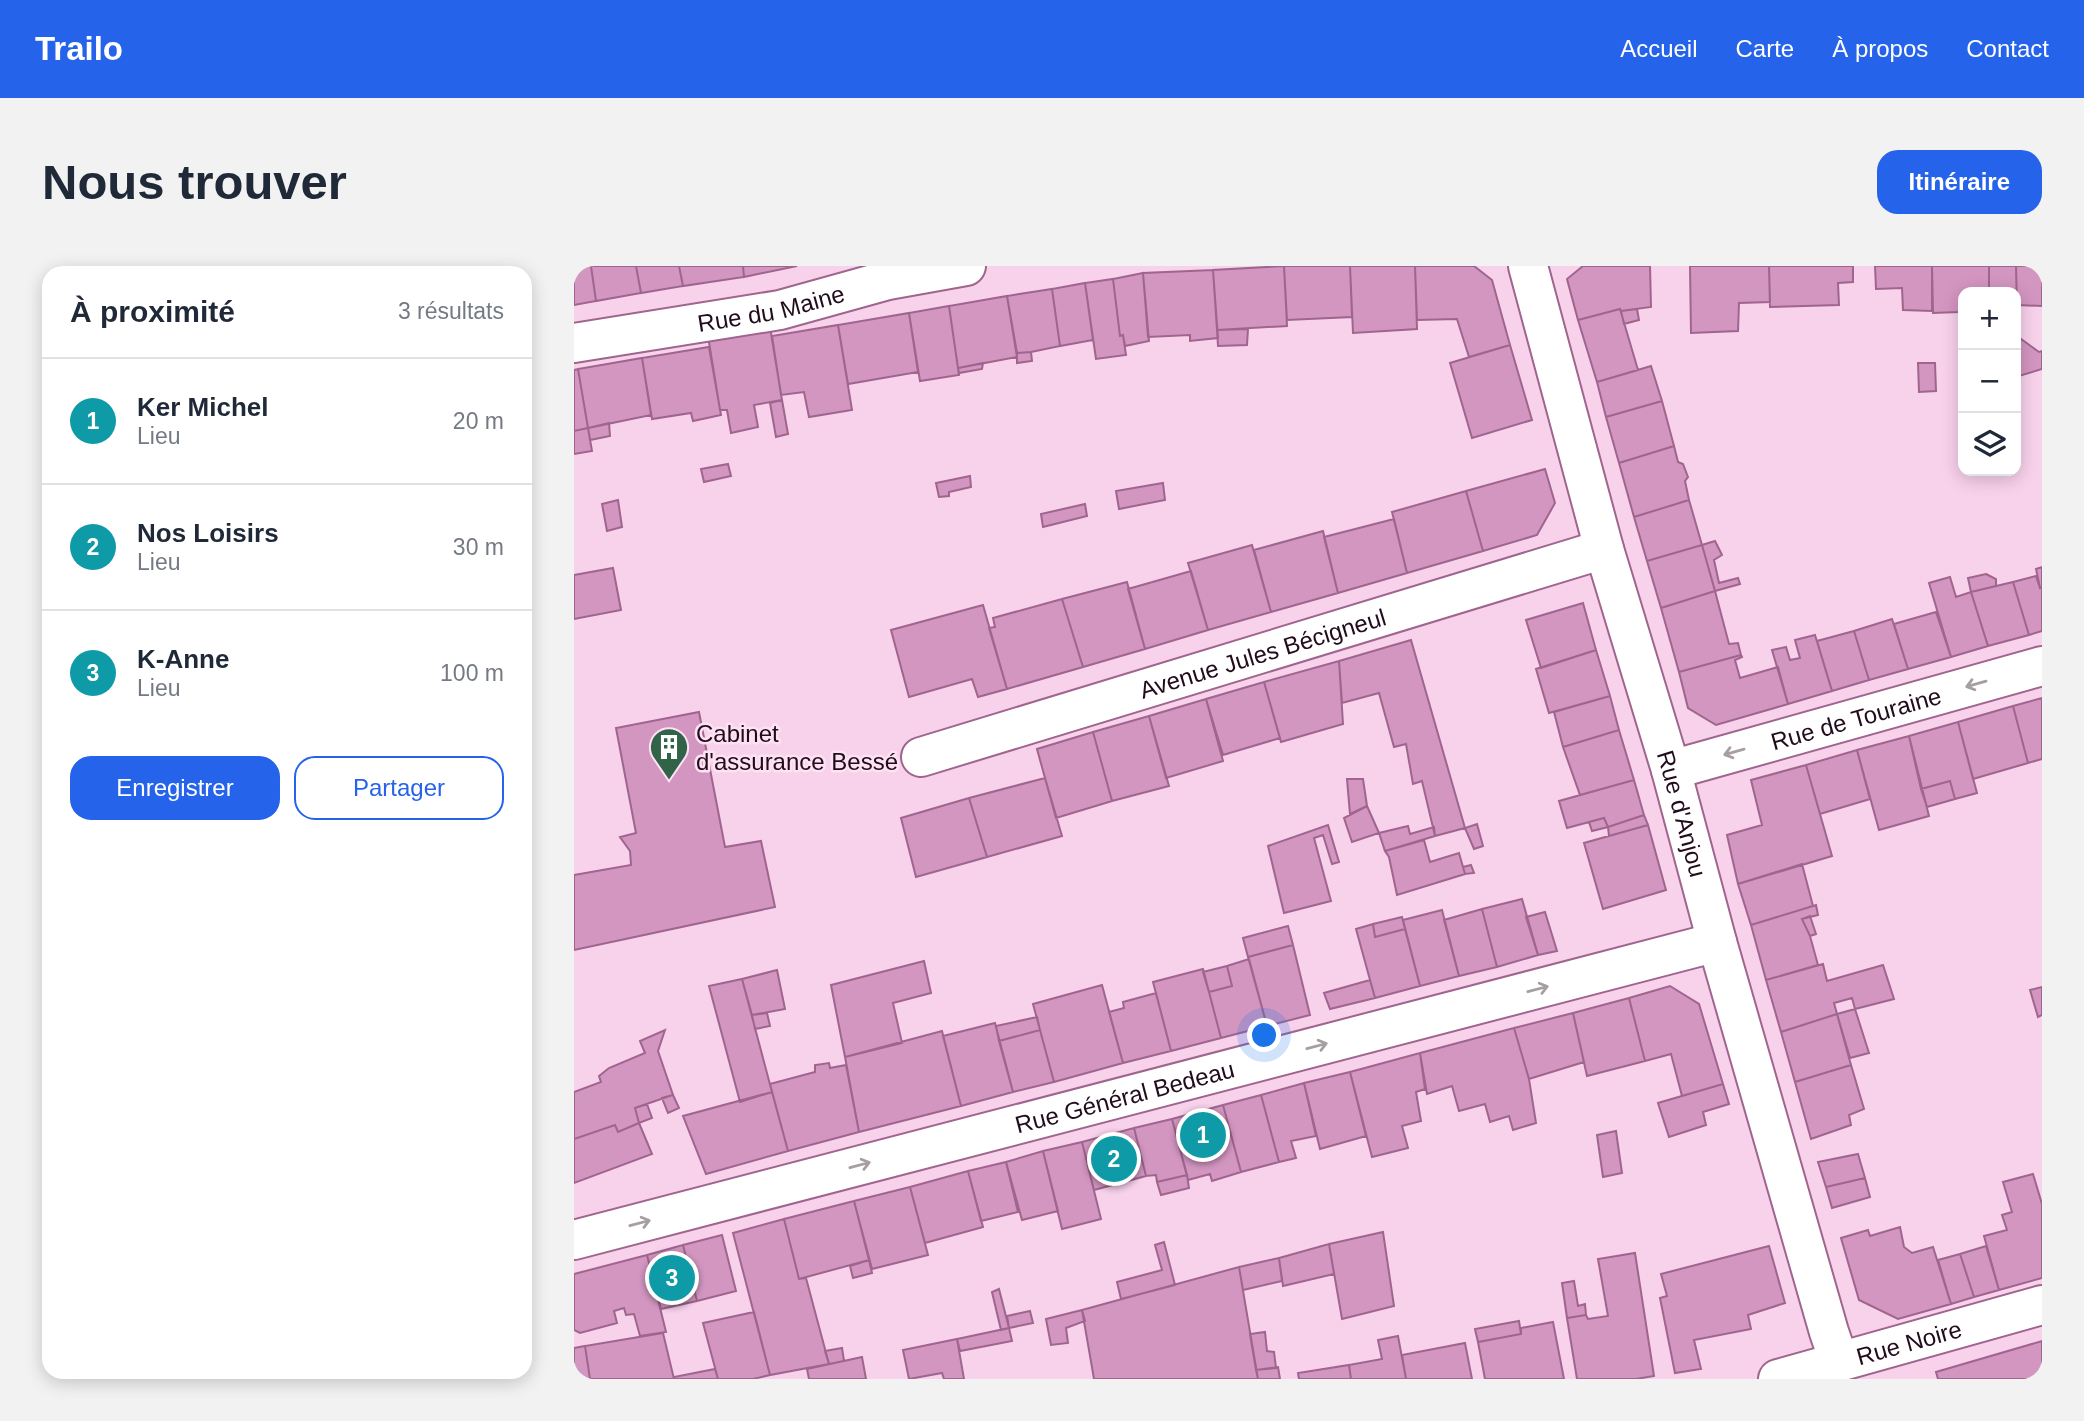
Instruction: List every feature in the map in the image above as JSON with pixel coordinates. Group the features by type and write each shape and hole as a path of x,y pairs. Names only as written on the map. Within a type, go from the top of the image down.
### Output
{"street":[{"name":"Rue du Maine","path":"574,343 780,310 839,280 888,280 965,266"},
{"name":"Rue d'Anjou","path":"1528,266 1604,549 1671,771 1717,942 1839,1361"},
{"name":"Avenue Jules Bécigneul","path":"920,757 1604,549"},
{"name":"Rue de Touraine","path":"1671,771 2042,666"},
{"name":"Rue Général Bedeau","path":"574,1240 1717,942"},
{"name":"Rue Noire","path":"1778,1379 2042,1305"}],"building":[{"path":"574,266 591,266 596,301 574,305"},
{"path":"591,266 636,266 641,293 596,301"},
{"path":"636,266 679,266 683,286 641,293"},
{"path":"679,266 743,266 744,277 683,286"},
{"path":"743,266 797,266 744,277"},
{"path":"1284,266 1350,266 1352,317 1287,320"},
{"path":"1284,266 1287,326 1217,330 1213,270"},
{"path":"1350,266 1415,266 1417,329 1353,333"},
{"path":"1415,266 1474,266 1492,280 1510,345 1469,357 1457,319 1417,320"},
{"path":"1583,266 1650,266 1651,307 1620,309 1578,320 1567,279"},
{"path":"1690,266 1769,266 1770,302 1739,303 1738,331 1691,333"},
{"path":"1769,266 1853,266 1853,282 1838,283 1839,305 1770,307"},
{"path":"1875,266 1932,266 1932,311 1903,310 1902,288 1876,289"},
{"path":"1932,266 1989,266 1989,287 1958,287 1958,312 1933,313"},
{"path":"1989,266 2016,266 2016,287 1989,287"},
{"path":"2016,266 2042,266 2042,306 2021,305 2021,287 2017,287"},
{"path":"1213,270 1218,338 1190,341 1190,335 1148,337 1143,273"},
{"path":"1143,273 1149,341 1125,346 1123,335 1120,336 1113,279"},
{"path":"1113,279 1120,336 1123,335 1126,355 1096,359 1085,283"},
{"path":"1085,283 1093,340 1060,346 1052,289"},
{"path":"1052,289 1060,346 1017,353 1007,296"},
{"path":"1007,296 1017,357 958,368 949,306"},
{"path":"949,306 959,375 920,381 909,313"},
{"path":"1620,309 1638,370 1597,382 1578,320"},
{"path":"1637,309 1639,320 1624,324 1621,311"},
{"path":"909,313 918,372 848,384 838,325"},
{"path":"838,325 852,410 809,417 804,392 781,395 772,336"},
{"path":"770,327 782,400 754,405 758,427 731,433 727,410 720,410 708,336"},
{"path":"1248,329 1247,345 1218,346 1217,330"},
{"path":"2021,339 2039,352 2042,351 2042,369 2021,375"},
{"path":"1510,345 1532,420 1472,438 1450,363"},
{"path":"709,347 721,415 693,421 691,413 652,419 642,358"},
{"path":"1031,352 1032,361 1017,363 1017,353"},
{"path":"642,358 651,415 588,428 578,369"},
{"path":"983,363 982,369 959,373 958,368"},
{"path":"1918,363 1935,363 1936,391 1919,392"},
{"path":"1651,366 1662,401 1606,417 1597,382"},
{"path":"578,369 588,428 574,431 574,370"},
{"path":"782,400 788,434 776,437 770,403"},
{"path":"1662,401 1674,446 1619,463 1606,417"},
{"path":"609,423 610,436 590,440 588,428"},
{"path":"588,428 592,451 574,454 574,431"},
{"path":"1674,446 1678,462 1683,464 1688,477 1685,481 1689,500 1634,517 1619,463"},
{"path":"728,464 731,476 704,482 701,469"},
{"path":"1545,469 1555,503 1537,535 1483,551 1466,491"},
{"path":"970,476 971,487 939,497 936,483"},
{"path":"1163,483 1165,500 1119,509 1116,491"},
{"path":"1466,491 1483,551 1407,573 1392,512"},
{"path":"618,500 622,527 607,531 602,504"},
{"path":"1689,500 1702,545 1647,561 1634,517"},
{"path":"1085,504 1087,516 1043,527 1041,514"},
{"path":"1394,519 1407,573 1338,593 1324,537"},
{"path":"1323,531 1338,593 1271,612 1254,550"},
{"path":"1715,541 1722,555 1714,560 1719,583 1738,578 1740,584 1715,591 1702,545"},
{"path":"1252,545 1271,612 1208,630 1188,563"},
{"path":"1702,545 1715,591 1661,608 1647,561"},
{"path":"2042,567 2042,587 2040,588 2036,569"},
{"path":"613,568 621,610 574,619 574,575"},
{"path":"1191,571 1208,630 1145,649 1128,589"},
{"path":"1986,574 1996,579 1996,586 1971,592 1968,578"},
{"path":"2036,576 2040,588 2042,587 2042,631 2029,635 2013,582"},
{"path":"1950,577 1956,597 1971,592 1988,646 1951,657 1929,583"},
{"path":"1127,582 1145,649 1083,667 1062,599"},
{"path":"2013,582 2029,635 1988,646 1971,592"},
{"path":"1715,591 1729,644 1738,643 1741,655 1679,672 1661,608"},
{"path":"1062,599 1083,667 1007,689 989,628 995,627 993,618"},
{"path":"1583,603 1596,650 1541,668 1526,620"},
{"path":"983,605 1007,689 978,697 972,679 909,697 891,630"},
{"path":"1936,612 1951,657 1908,669 1894,624"},
{"path":"1892,619 1908,669 1869,680 1854,631"},
{"path":"1854,631 1869,680 1832,691 1817,641"},
{"path":"1815,635 1832,691 1788,704 1772,650 1786,647 1790,660 1800,658 1795,640"},
{"path":"1411,640 1465,828 1435,836 1422,781 1413,784 1406,744 1394,747 1379,693 1342,703 1339,661"},
{"path":"1596,650 1610,696 1549,713 1536,669"},
{"path":"1741,655 1742,657 1735,660 1740,678 1778,667 1788,704 1716,725 1688,708 1679,672"},
{"path":"1339,661 1343,724 1281,742 1264,682"},
{"path":"1264,682 1280,738 1223,755 1206,699"},
{"path":"1610,696 1619,730 1563,747 1554,712"},
{"path":"2042,698 2042,759 2028,763 2013,706"},
{"path":"1206,699 1223,761 1166,778 1149,716"},
{"path":"2013,706 2028,763 1973,779 1958,722"},
{"name":"Cabinet d'assurance Bessé","path":"699,712 725,847 761,841 775,907 574,950 574,875 631,865 630,851 620,837 636,833 616,728"},
{"path":"1149,716 1169,786 1112,801 1093,732"},
{"path":"1958,722 1977,793 1955,799 1950,781 1921,789 1909,736"},
{"path":"1619,730 1634,780 1580,795 1563,747"},
{"path":"1093,732 1112,801 1056,818 1037,749"},
{"path":"1909,736 1929,816 1879,830 1857,750"},
{"path":"1857,750 1870,799 1820,814 1806,765"},
{"path":"1806,765 1832,856 1738,884 1727,835 1762,825 1751,780"},
{"path":"1045,778 1062,836 987,857 969,798"},
{"path":"1347,779 1363,779 1367,806 1350,814"},
{"path":"1634,780 1644,815 1608,827 1604,818 1567,828 1559,801"},
{"path":"1950,781 1955,799 1927,807 1921,789"},
{"path":"969,798 987,857 916,877 901,818"},
{"path":"1367,806 1379,833 1352,842 1344,818"},
{"path":"1644,815 1648,825 1609,836 1608,827"},
{"path":"1604,818 1608,827 1592,831 1589,822"},
{"path":"1477,824 1483,846 1474,849 1465,828"},
{"path":"1328,825 1339,862 1332,864 1323,835 1314,838 1331,901 1284,913 1268,846"},
{"path":"1648,825 1666,890 1603,909 1584,843"},
{"path":"1408,826 1410,834 1434,827 1435,836 1385,851 1379,833"},
{"path":"1424,840 1430,862 1459,853 1465,874 1397,895 1389,857 1385,851"},
{"path":"1802,864 1813,906 1751,925 1738,884"},
{"path":"1471,865 1474,873 1465,874 1463,867"},
{"path":"1522,899 1538,955 1497,967 1482,909"},
{"path":"1816,905 1818,915 1802,919 1818,965 1766,980 1751,925"},
{"path":"1482,909 1497,967 1459,976 1444,920"},
{"path":"1442,910 1459,976 1420,986 1403,920"},
{"path":"1545,912 1557,951 1538,955 1526,917"},
{"path":"1810,916 1816,934 1810,936 1802,919"},
{"path":"1402,917 1405,929 1375,937 1373,924"},
{"path":"1373,924 1375,937 1405,929 1420,986 1375,998 1356,929"},
{"path":"1288,926 1293,945 1248,957 1243,938"},
{"path":"1293,945 1310,1015 1267,1026 1248,957"},
{"path":"1249,959 1267,1026 1221,1038 1209,992 1232,986 1227,966"},
{"path":"924,961 931,993 893,1003 902,1043 845,1057 831,985"},
{"path":"1823,964 1827,981 1883,965 1894,999 1855,1009 1852,998 1834,1003 1837,1014 1781,1032 1766,980"},
{"path":"1227,966 1232,986 1209,992 1203,972"},
{"path":"1203,969 1221,1038 1171,1051 1153,982"},
{"path":"777,970 785,1009 752,1015 742,979"},
{"path":"742,979 772,1092 740,1102 709,986"},
{"path":"1370,980 1375,998 1330,1009 1324,993"},
{"path":"1102,985 1123,1063 1054,1082 1033,1004"},
{"path":"1670,986 1699,1004 1723,1084 1682,1096 1671,1054 1645,1061 1629,998"},
{"path":"2042,987 2042,1015 2038,1017 2030,990"},
{"path":"1156,993 1171,1051 1123,1063 1109,1012 1124,1008 1123,1002"},
{"path":"1629,998 1645,1061 1587,1076 1573,1013"},
{"path":"1855,1009 1869,1053 1850,1058 1837,1014"},
{"path":"767,1013 770,1026 755,1029 752,1015"},
{"path":"1573,1013 1584,1062 1529,1079 1514,1028"},
{"path":"1837,1014 1851,1065 1795,1082 1781,1032"},
{"path":"1037,1017 1040,1030 999,1041 996,1026"},
{"path":"995,1023 1013,1092 961,1106 943,1036"},
{"path":"1514,1028 1529,1079 1536,1123 1513,1130 1509,1116 1490,1122 1485,1104 1459,1111 1452,1086 1427,1094 1420,1053"},
{"path":"665,1030 658,1051 673,1095 635,1108 639,1123 618,1132 615,1125 574,1139 574,1092 601,1082 599,1076 609,1068 645,1053 640,1041"},
{"path":"1040,1030 1054,1082 1013,1092 999,1041"},
{"path":"942,1031 961,1106 859,1132 845,1057"},
{"path":"1420,1053 1425,1089 1416,1092 1421,1121 1402,1126 1408,1148 1372,1157 1350,1072"},
{"path":"829,1063 830,1068 846,1065 859,1132 788,1151 770,1084 815,1072 815,1065"},
{"path":"1851,1065 1864,1109 1849,1115 1851,1125 1811,1139 1795,1082"},
{"path":"1350,1072 1366,1136 1320,1149 1304,1083"},
{"path":"1304,1083 1316,1136 1291,1141 1296,1158 1279,1162 1261,1095"},
{"path":"1723,1084 1729,1104 1703,1112 1706,1125 1669,1137 1658,1103"},
{"path":"772,1092 788,1151 706,1174 683,1116"},
{"path":"673,1095 679,1108 668,1113 662,1098"},
{"path":"1261,1095 1279,1162 1241,1172 1223,1105"},
{"path":"647,1104 652,1118 639,1123 635,1108"},
{"path":"1223,1105 1241,1172 1212,1181 1210,1174 1188,1180 1172,1119"},
{"path":"1172,1119 1187,1175 1157,1182 1156,1175 1146,1176 1134,1128"},
{"path":"639,1123 652,1154 574,1183 574,1139 615,1125 618,1132"},
{"path":"1134,1128 1146,1176 1094,1190 1082,1142"},
{"path":"1616,1131 1622,1173 1603,1177 1597,1135"},
{"path":"1082,1142 1101,1219 1062,1229 1043,1151"},
{"path":"1043,1151 1058,1211 1022,1220 1006,1162"},
{"path":"1858,1154 1865,1178 1826,1187 1818,1162"},
{"path":"1006,1162 1018,1212 981,1221 968,1171"},
{"path":"968,1171 983,1227 925,1243 910,1187"},
{"path":"2033,1174 2042,1204 2042,1278 1999,1290 1984,1236 2007,1230 2002,1215 2012,1212 2003,1182"},
{"path":"1187,1175 1189,1188 1161,1195 1157,1182"},
{"path":"1865,1178 1870,1197 1832,1208 1826,1187"},
{"path":"910,1187 928,1255 872,1269 854,1201"},
{"path":"854,1201 869,1260 799,1279 784,1219"},
{"path":"784,1219 799,1279 806,1278 829,1364 770,1375 733,1233"},
{"path":"1900,1227 1904,1247 1912,1253 1933,1247 1951,1304 1898,1319 1859,1300 1841,1238 1868,1230 1870,1236"},
{"path":"1383,1232 1394,1306 1342,1319 1329,1244"},
{"path":"722,1235 736,1291 697,1301 683,1245"},
{"path":"1164,1242 1175,1285 1121,1299 1117,1282 1162,1270 1155,1245"},
{"path":"1329,1244 1334,1274 1283,1286 1279,1258"},
{"path":"683,1245 697,1301 661,1309 647,1255"},
{"path":"1769,1246 1785,1303 1748,1315 1751,1329 1694,1340 1701,1369 1675,1373 1660,1298 1667,1296 1661,1274"},
{"path":"1986,1246 1999,1290 1974,1297 1960,1254"},
{"path":"1635,1253 1654,1376 1636,1379 1577,1379 1567,1318 1608,1316 1598,1259"},
{"path":"1960,1254 1974,1297 1951,1304 1938,1260"},
{"path":"647,1255 666,1332 640,1336 634,1314 626,1315 624,1308 614,1311 617,1323 580,1333 574,1330 574,1274"},
{"path":"1279,1258 1282,1281 1243,1290 1239,1267"},
{"path":"869,1260 872,1273 853,1278 850,1266"},
{"path":"1239,1267 1258,1379 1094,1379 1082,1310"},
{"path":"1574,1281 1578,1306 1585,1304 1586,1315 1567,1318 1562,1283"},
{"path":"999,1289 1009,1328 1001,1330 992,1292"},
{"path":"1082,1310 1085,1321 1066,1328 1068,1343 1051,1345 1046,1319"},
{"path":"1030,1311 1033,1323 1009,1328 1007,1316"},
{"path":"754,1312 770,1375 753,1379 718,1379 703,1323"},
{"path":"1519,1321 1521,1334 1478,1342 1475,1329"},
{"path":"1553,1322 1564,1379 1485,1379 1478,1342 1521,1334 1521,1328"},
{"path":"1009,1328 1012,1341 960,1351 957,1339"},
{"path":"1265,1332 1267,1351 1274,1352 1276,1368 1256,1370 1250,1334"},
{"path":"663,1333 674,1379 590,1379 585,1346"},
{"path":"1398,1336 1406,1379 1351,1379 1349,1365 1382,1359 1378,1340"},
{"path":"957,1339 964,1379 944,1379 942,1373 909,1379 903,1350"},
{"path":"2042,1341 2042,1379 1938,1379 1936,1372"},
{"path":"1465,1343 1472,1379 1406,1379 1402,1355"},
{"path":"585,1346 590,1379 574,1379 574,1348"},
{"path":"842,1348 844,1361 829,1364 825,1351"},
{"path":"862,1357 866,1379 809,1379 807,1369"},
{"path":"1349,1365 1351,1379 1299,1379 1298,1373"},
{"path":"1278,1367 1280,1379 1258,1379 1256,1370"},
{"path":"715,1369 718,1379 674,1379 674,1377"}],"place":[{"name":"Cabinet d'assurance Bessé","path":"669,781"},
{"name":"Ker Michel","path":"1203,1135"},
{"name":"Nos Loisirs","path":"1114,1159"},
{"name":"K-Anne","path":"672,1278"}]}
